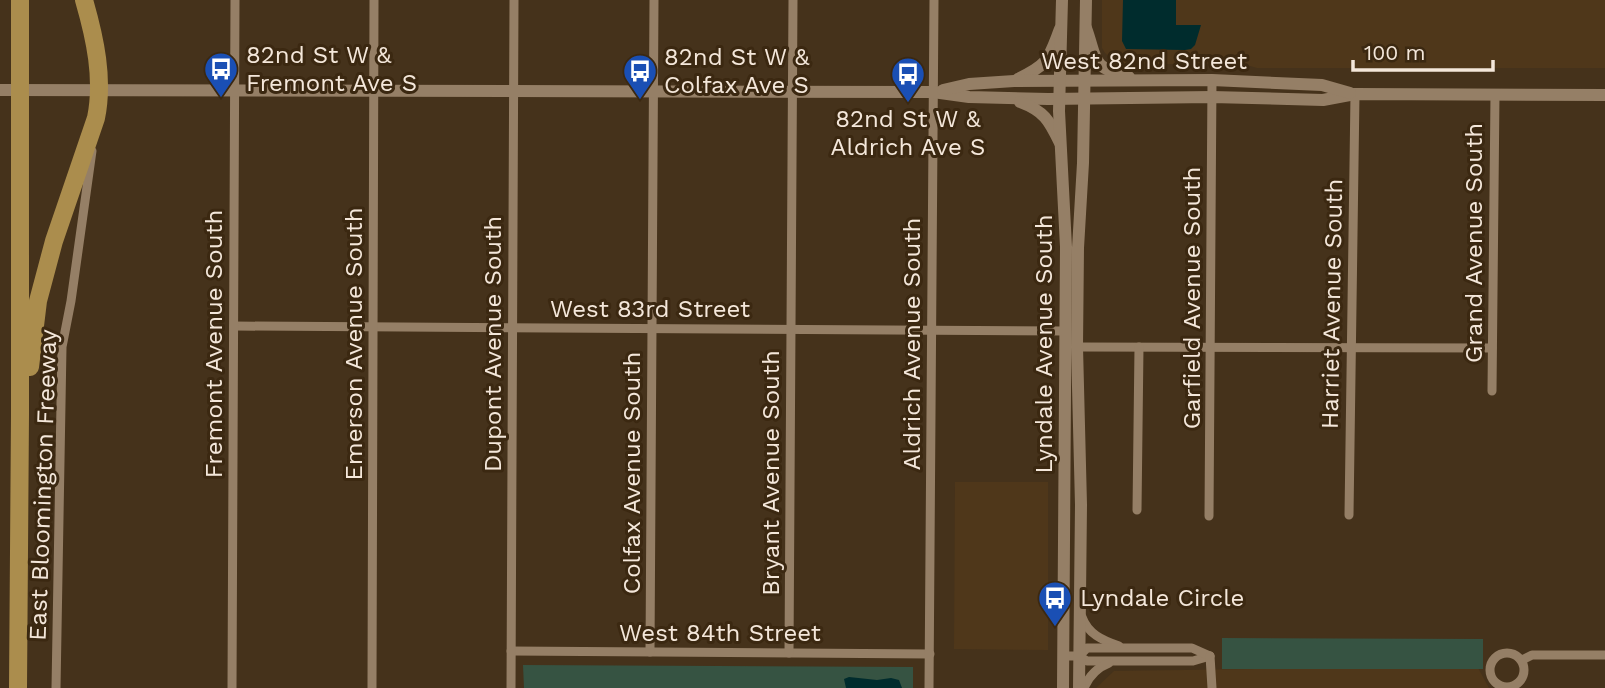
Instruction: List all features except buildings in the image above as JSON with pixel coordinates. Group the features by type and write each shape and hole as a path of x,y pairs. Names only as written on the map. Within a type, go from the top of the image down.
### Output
{"highway":[{"path":"18,688 20,0"},
{"path":"20,42 29,0"},
{"path":"20,415 29,375 37,301 99,104 97,55 84,0"}],"street":[{"name":"Fremont Avenue South","path":"232,688 235,0"},
{"name":"Emerson Avenue South","path":"372,688 374,0"},
{"name":"Dupont Avenue South","path":"511,688 514,0"},
{"name":"Colfax Avenue South","path":"650,652 654,0"},
{"name":"Bryant Avenue South","path":"789,653 793,0"},
{"name":"Aldrich Avenue South","path":"929,688 934,0"},
{"name":"Lyndale Avenue South","path":"1062,0 1059,100 1066,247 1063,688"},
{"name":"Lyndale Avenue South","path":"1081,688 1081,505 1077,347 1086,0"},
{"path":"1086,28 1094,58 1104,69 1147,81"},
{"path":"1014,81 1038,70 1049,59 1060,29"},
{"name":"West 82nd Street","path":"933,92 969,84 1014,81 1212,80 1322,85 1354,94"},
{"name":"Garfield Avenue South","path":"1209,516 1212,80"},
{"name":"West 82nd Street","path":"0,90 933,92 969,97 1059,100 1212,97 1323,100 1354,94 1605,95"},
{"name":"Harriet Avenue South","path":"1349,515 1354,94"},
{"name":"Grand Avenue South","path":"1492,391 1494,94"},
{"path":"1009,99 1032,107 1044,115 1060,143"},
{"name":"East Bloomington Freeway","path":"56,688 62,347 71,302 96,118"},
{"name":"West 83rd Street","path":"234,326 1065,331"},
{"path":"1077,347 1492,348"},
{"path":"1137,510 1139,347"},
{"path":"1079,610 1083,622 1094,634 1104,641 1124,648"},
{"path":"1079,656 1087,648 1192,648 1210,656"},
{"name":"West 84th Street","path":"511,651 930,654"},
{"path":"1511,653 1522,660 1525,674 1517,685 1497,685 1490,674 1490,667 1497,656 1511,653"},
{"path":"1522,660 1532,655 1605,655"},
{"path":"1063,656 1079,656 1087,661 1194,661 1210,656"},
{"path":"1210,656 1212,688"},
{"path":"1081,688 1097,668 1116,661"}],"shaded area":[{"path":"1102,0 1605,0 1605,68 1257,68 1243,64 1124,64 1114,61 1102,48"},
{"path":"955,482 1048,482 1048,650 954,649"},
{"path":"1477,666 1489,688 1096,688 1114,671"}],"green space":[{"path":"1222,638 1483,639 1483,669 1222,669"},
{"path":"523,665 913,667 913,688 524,688"}],"water":[{"path":"1123,0 1176,0 1176,25 1201,25 1195,45 1185,50 1126,49 1122,41"},
{"path":"849,677 877,680 891,678 899,680 902,688 846,688 844,679"}],"place":[{"name":"82nd St W & Fremont Ave S","path":"221,99"},
{"name":"82nd St W & Colfax Ave S","path":"640,101"},
{"name":"82nd St W & Aldrich Ave S","path":"908,104"},
{"name":"Lyndale Circle","path":"1055,628"}]}
